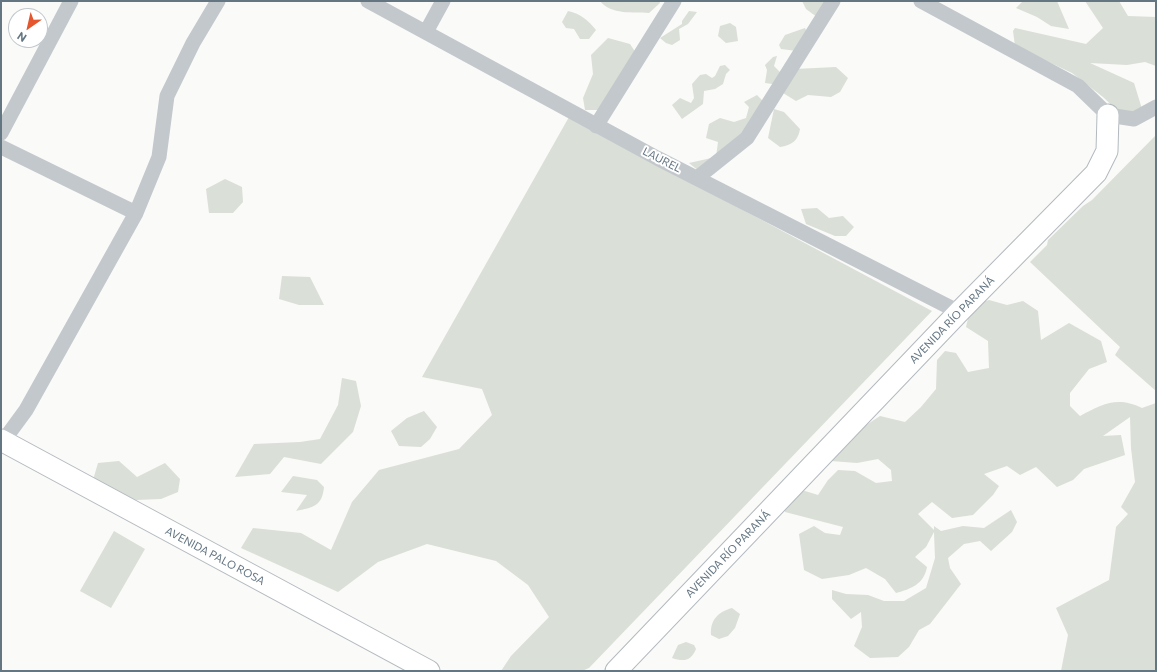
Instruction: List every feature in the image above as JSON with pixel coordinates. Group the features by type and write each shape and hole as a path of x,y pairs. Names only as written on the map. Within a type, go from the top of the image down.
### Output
{"main road":[{"name":"AVENIDA RÍO PARANÁ","path":"616,671 959,312 1096,173 1107,151 1108,115"},
{"name":"AVENIDA PALO ROSA","path":"2,442 429,671"}],"street":[{"path":"1,133 71,1"},
{"path":"2,442 26,410 136,213 159,157 167,96 193,43 218,1"},
{"name":"LAUREL","path":"368,1 596,126 959,312"},
{"path":"426,32 443,1"},
{"path":"596,126 674,1"},
{"path":"698,178 747,138 833,1"},
{"path":"921,1 1078,86 1108,115 1134,119 1156,107"},
{"path":"1,147 136,213"}],"shaded area":[{"path":"600,1 659,1 660,3 649,13 616,11 610,9"},
{"path":"802,1 832,1 821,20 806,9"},
{"path":"1023,1 1057,1 1069,29 1051,26 1037,17 1016,8"},
{"path":"1085,1 1119,1 1128,16 1156,17 1156,66 1145,62 1127,65 1090,63 1134,83 1143,112 1124,117 1103,97 1072,73 1015,46 1013,31 1015,28 1086,44 1103,28"},
{"path":"568,11 584,18 596,30 589,39 580,39 574,29 566,28 562,22"},
{"path":"689,11 697,12 688,24 679,29 680,40 672,45 666,43 660,38 682,24 682,21"},
{"path":"730,23 736,27 738,41 726,43 718,36 720,26"},
{"path":"805,28 810,38 797,51 781,49 779,45 785,35"},
{"path":"608,38 630,44 636,53 601,110 585,110 583,98 593,74 591,55"},
{"path":"777,56 774,66 785,77 795,69 836,67 848,78 840,92 831,97 808,95 796,101 783,93 780,85 765,83 767,70 765,65 773,57"},
{"path":"725,65 730,70 726,74 723,84 715,89 704,91 703,104 682,119 672,105 680,98 691,103 694,98 692,84 700,75 706,74 712,78 715,76 720,66"},
{"path":"757,95 770,108 700,172 689,163 716,157 718,142 706,138 709,124 720,118 734,122 746,118 749,107 744,102"},
{"path":"774,109 784,112 800,129 798,137 794,142 788,145 780,147 768,138"},
{"path":"569,117 932,311 589,668 582,671 501,671 511,656 549,617 528,585 496,561 427,544 378,562 338,592 241,548 253,528 301,533 331,550 352,502 379,470 459,449 492,415 482,389 422,377"},
{"path":"1156,135 1156,391 1115,355 1120,347 1030,262 1047,245 1048,240 1083,206 1092,200"},
{"path":"225,179 242,187 243,202 233,213 209,213 206,189"},
{"path":"817,208 829,218 843,216 854,227 846,236 835,236 806,224 801,209"},
{"path":"282,276 310,277 324,305 299,305 279,299"},
{"path":"989,300 1007,305 1023,301 1038,311 1041,340 1069,323 1101,341 1107,362 1089,369 1070,393 1070,406 1080,416 1110,403 1125,402 1142,408 1156,403 1156,671 1061,671 1068,635 1056,608 1109,580 1116,527 1128,514 1121,507 1135,482 1131,448 1130,417 1103,436 1121,435 1125,455 1084,469 1073,480 1057,487 1036,467 1020,475 1007,466 984,474 999,486 993,495 973,515 952,518 932,502 918,514 934,530 934,526 941,531 963,526 984,528 1011,510 1017,522 1012,532 991,551 980,541 964,544 948,558 950,568 961,584 930,624 919,630 909,647 898,657 870,658 854,646 862,627 861,612 851,619 832,599 832,590 846,594 868,595 884,601 904,601 926,588 935,558 934,532 926,547 915,557 927,567 923,578 916,585 896,593 885,579 866,568 849,575 822,579 804,570 799,534 814,526 825,533 840,535 843,527 785,512 786,494 792,487 818,495 828,480 838,470 855,471 876,483 892,481 891,470 878,459 857,463 831,461 851,435 880,416 905,422 921,407 936,389 937,360 945,351 956,353 968,372 989,368 988,341 966,327 971,306"},
{"path":"342,378 356,381 361,406 353,432 321,464 284,457 270,474 235,477 254,444 300,442 320,439 338,405"},
{"path":"424,411 437,427 430,439 421,447 399,446 391,431 407,418"},
{"path":"119,461 137,477 165,463 180,479 178,492 161,499 136,500 93,480 98,463"},
{"path":"293,476 317,480 324,487 321,499 316,505 296,511 307,495 281,492"},
{"path":"114,531 145,549 111,608 80,591"},
{"path":"732,608 740,614 735,628 728,636 719,639 711,635 712,625 716,617"},
{"path":"686,642 694,645 696,649 692,656 687,660 672,658 678,645"}]}
